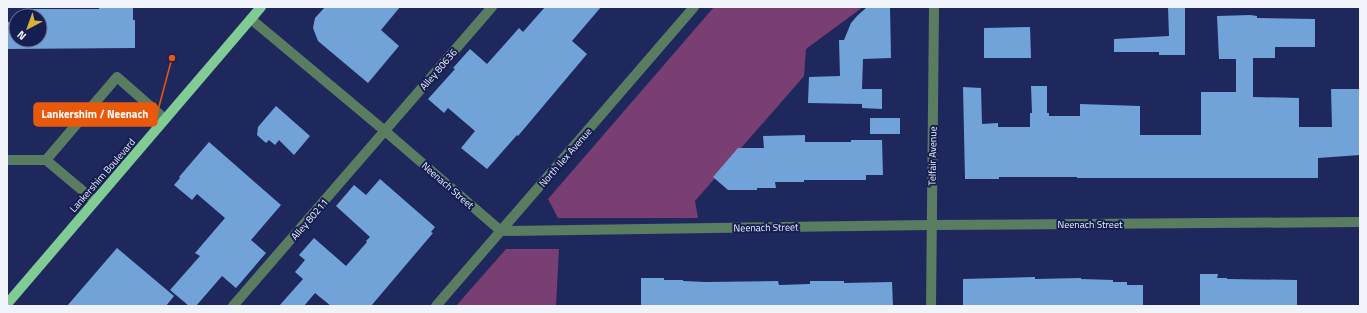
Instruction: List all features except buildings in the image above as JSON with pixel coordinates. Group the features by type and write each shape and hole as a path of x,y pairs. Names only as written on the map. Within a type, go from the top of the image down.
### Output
{"main road":[{"name":"Lankershim Boulevard","path":"7,304 261,7"}],"street":[{"name":"Alley 80636","path":"385,131 492,7"},
{"name":"North Ilex Avenue","path":"436,306 694,7"},
{"name":"Telfair Avenue","path":"931,306 934,7"},
{"name":"Neenach Street","path":"251,19 385,131 501,232 931,225 1360,222"},
{"path":"46,160 117,77 165,119"},
{"name":"Alley 80211","path":"233,306 385,131"},
{"path":"7,160 46,160 95,201"}],"shaded area":[{"path":"714,7 863,7 806,49 804,76 695,201 698,218 558,218 548,199"},
{"path":"506,249 559,249 556,306 456,306"}],"place":[{"name":"Lankershim / Neenach","path":"172,58"}]}
